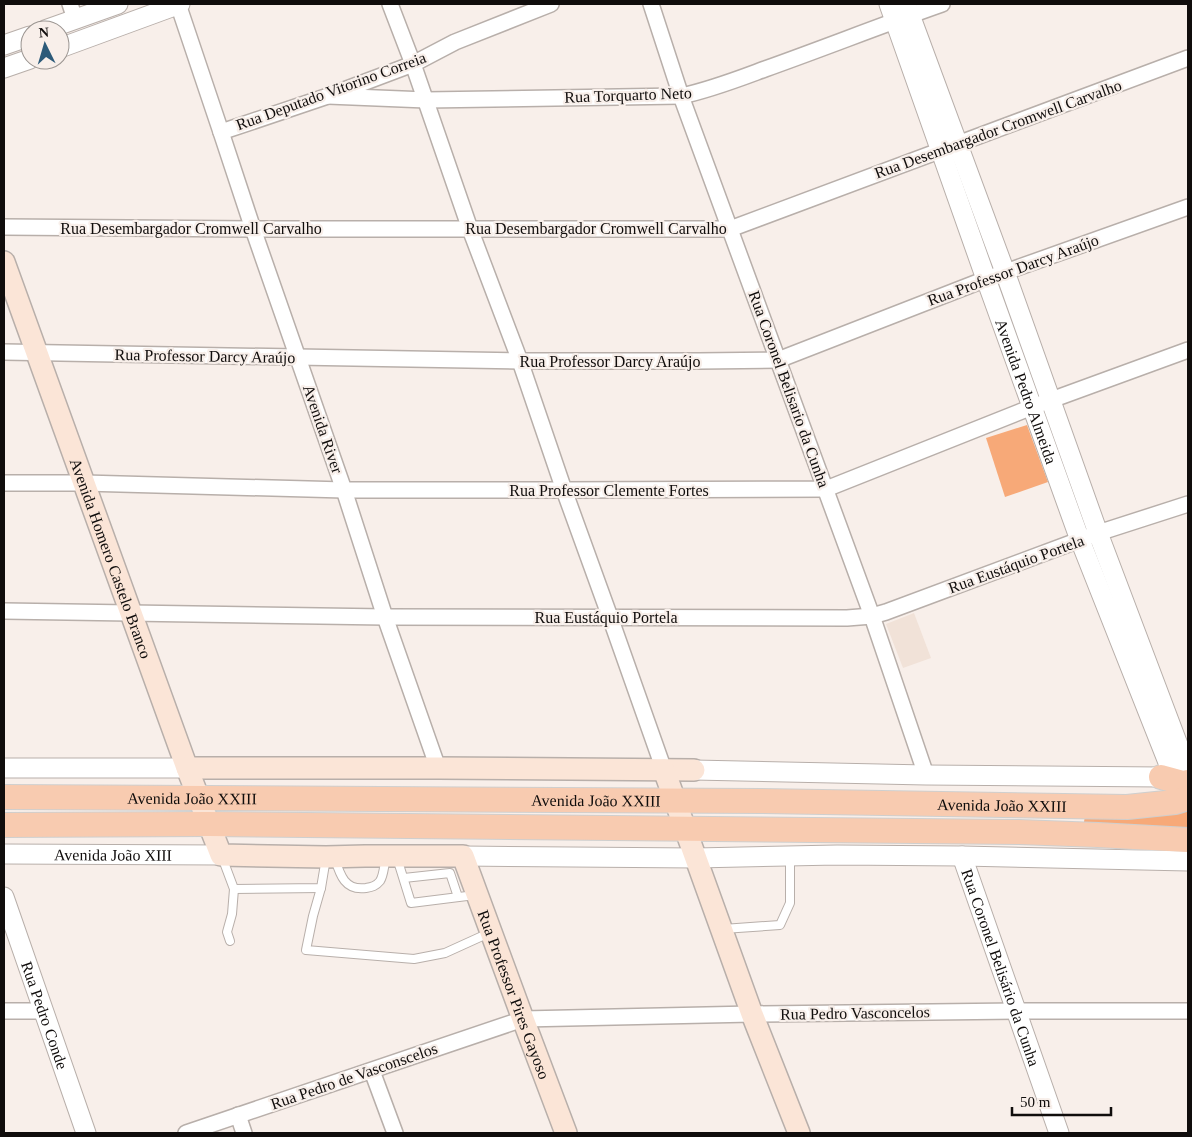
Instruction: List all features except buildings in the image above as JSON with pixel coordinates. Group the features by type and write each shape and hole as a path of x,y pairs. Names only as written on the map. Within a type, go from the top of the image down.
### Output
{"main road":[{"name":"Avenida Homero Castelo Branco","path":"4,262 187,768 221,855"},
{"name":"Avenida João XXIII","path":"187,768 694,770"},
{"path":"664,770 752,1014 799,1133"},
{"name":"Avenida João XXIII","path":"4,798 760,801 1127,808 1175,802 1188,798"},
{"name":"Avenida João XXIII","path":"4,825 208,824 1019,832 1188,840"},
{"path":"1155,838 1175,846 1188,847"},
{"path":"221,855 330,857 463,856"},
{"name":"Rua Professor Pires Gayoso","path":"463,856 468,896 491,933 566,1133"}],"street":[{"path":"60,20 72,11 118,4"},
{"path":"70,44 178,4"},
{"name":"Avenida River","path":"178,4 222,132 252,229 344,490 385,617 438,768"},
{"path":"390,4 426,100 470,229 520,361 664,770"},
{"name":"Rua Deputado Vitorino Correia","path":"222,132 328,96 413,64 455,42 552,4"},
{"name":"Rua Coronel Belisario da Cunha","path":"652,4 681,96 826,488 926,775"},
{"name":"Rua Torquarto Neto","path":"328,96 426,100 681,96 702,92 809,54 900,11 942,4"},
{"name":"Avenida Pedro Almeida","path":"900,11 948,147 986,279 1080,540 1180,776"},
{"path":"4,45 20,39"},
{"name":"Rua Desembargador Cromwell Carvalho","path":"4,227 730,229 1188,58"},
{"path":"4,68 20,62"},
{"name":"Avenida Pedro Almeida","path":"948,147 1004,272 1098,533 1180,776"},
{"name":"Rua Professor Darcy Araújo","path":"4,352 520,361 699,362 778,360 1004,272 1188,207"},
{"name":"Rua Professor Clemente Fortes","path":"4,483 84,483 344,490 826,488 1032,406 1188,350"},
{"name":"Rua Eustáquio Portela","path":"4,611 385,617 846,618 872,616 1098,533 1188,504"},
{"name":"Avenida João XXIII","path":"4,768 187,768"},
{"name":"Avenida João XXIII","path":"694,770 926,775 1180,776"},
{"name":"Avenida João XIII","path":"4,854 221,855"},
{"path":"463,856 696,858 962,856 1188,861"},
{"name":"Rua Coronel Belisário da Cunha","path":"962,856 1059,1133"},
{"name":"Rua Pedro Conde","path":"4,897 42,1011 86,1133"},
{"path":"4,1012 42,1011"},
{"name":"Rua Pedro Vasconcelos","path":"523,1019 752,1014 1188,1011"},
{"name":"Rua Pedro de Vasconscelos","path":"186,1133 523,1019"},
{"path":"372,1071 395,1133"},
{"path":"238,1115 244,1133"}],"lane":[{"path":"221,855 234,889 232,914 227,932 230,941"},
{"path":"330,857 340,875 349,885 359,889 373,887 381,879 392,856"},
{"path":"392,856 404,878 411,903 468,896"},
{"path":"721,929 780,925 790,903 790,856"},
{"path":"330,857 313,916 306,950 414,958 445,954 491,933"},
{"path":"404,878 450,873 468,896"},
{"path":"234,889 321,888"}],"shaded area":[{"path":"1027,425 1048,482 1005,497 986,438"},
{"path":"914,613 931,658 903,668 886,624"},
{"path":"1188,806 1188,833 1084,822 1085,815"}]}
